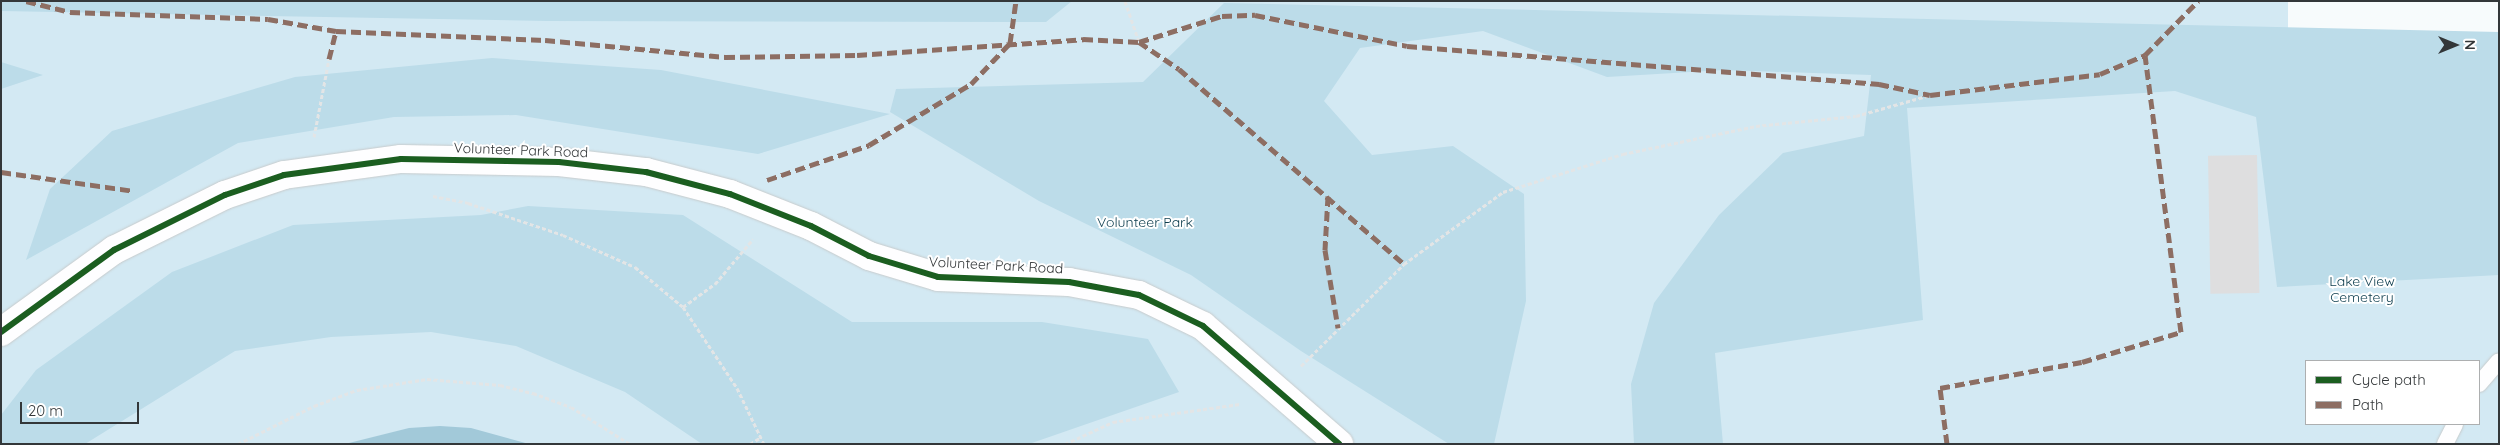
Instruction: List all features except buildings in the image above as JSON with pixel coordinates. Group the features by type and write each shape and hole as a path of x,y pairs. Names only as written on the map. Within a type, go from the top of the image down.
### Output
{"street":[{"name":"Volunteer Park Road","path":"1,332 114,250 226,196 284,175 401,160 602,166 688,182 771,208 903,269 938,277 1069,282 1139,295 1203,326 1271,388 1339,444"}],"lane":[{"path":"2480,383 2499,361"},
{"path":"2446,444 2455,425"}],"path":[{"path":"1125,1 1139,42"},
{"path":"314,137 329,59"},
{"path":"1294,371 1404,264 1503,192 1623,154 1756,126 1856,116 1930,95"},
{"path":"401,160 402,179 414,191 468,203 600,250 634,268 683,307 737,388 764,444"},
{"path":"683,307 715,284 745,253 771,208"},
{"path":"238,444 314,406 357,390 427,379 500,385 533,393 571,407 630,444"},
{"path":"1065,444 1113,422 1249,403"},
{"path":"750,444 761,437"}],"green space":[{"name":"Volunteer Park","path":"1,1 2288,1 2288,47 2499,219 2499,444 1,444"},
{"path":"1,1 1072,1 1046,22 547,21 1,11"},
{"path":"1224,3 2499,32 2499,275 2277,287 2256,117 2175,91 1907,108 1923,320 1715,353 1723,444 1634,444 1631,384 1654,303 1719,215 1783,153 1864,136 1871,75 1724,70 1607,77 1483,31 1360,48 1324,101 1372,155 1453,146 1524,194 1526,301 1494,444 1449,444 1301,351 1191,275 1039,201 890,112 896,89 1143,82"},
{"path":"492,58 661,70 890,114 758,154 516,115 394,117 238,143 26,260 50,189 112,131 295,77"},
{"path":"1,62 43,75 1,89"},
{"path":"528,206 683,215 852,322 1042,322 1148,339 1179,392 1029,444 702,444 625,392 516,346 431,332 331,337 235,351 85,444 1,444 1,415 36,370 172,272 293,225 481,215"}],"shaded area":[{"path":"440,426 471,428 529,444 345,444 409,428"}],"marked path":[{"path":"26,1 70,12 268,19 336,31 545,40 725,57 857,55 1083,39 1139,42 1179,69 1404,264"},
{"path":"767,180 869,145 971,84 1010,43 1016,1"},
{"path":"1139,42 1222,16 1255,15 1407,46 1879,84 1930,95 2100,74 2145,55 2198,1"},
{"path":"329,59 336,31"},
{"path":"1947,444 1940,388 2082,362 2181,332 2145,55"},
{"path":"1,172 134,191"},
{"path":"1328,196 1325,250 1338,328"}],"cycle path":[{"path":"1,332 114,250 225,195 284,175 401,159 559,162 646,172 730,194 811,226 869,256 938,277 1069,282 1139,295 1203,326 1339,444"}],"park label":[{"name":"Lake View Cemetery","path":"2362,290"}]}
